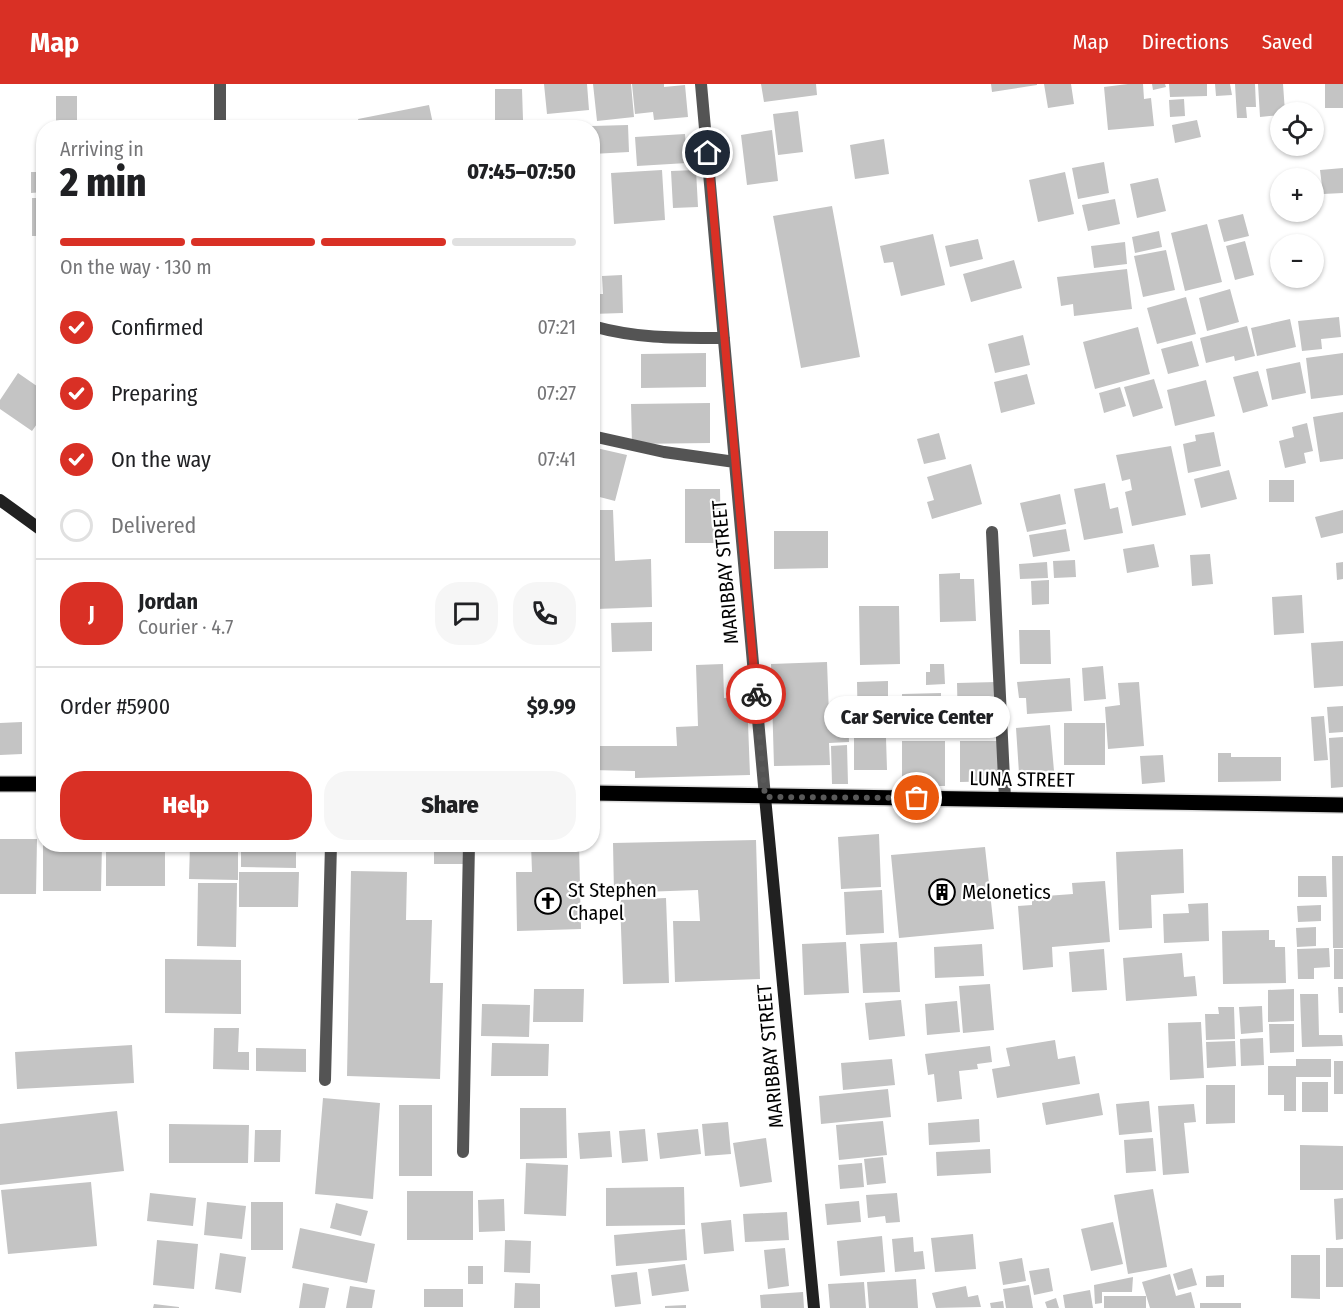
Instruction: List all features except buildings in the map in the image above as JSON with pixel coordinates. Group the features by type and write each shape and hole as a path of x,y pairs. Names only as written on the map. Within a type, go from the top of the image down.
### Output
{"main road":[{"path":"0,784 36,784"},
{"name":"LUNA STREET","path":"600,794 1343,805"}],"street":[{"path":"220,84 220,120"},
{"name":"MARIBBAY STREET","path":"701,84 765,797 814,1308"},
{"path":"600,328 621,334 653,338 724,338"},
{"path":"600,438 664,452 735,462"},
{"path":"0,500 36,526"},
{"path":"992,532 1005,799"},
{"path":"325,1080 331,852"},
{"path":"463,1152 469,852"}],"way so far":[{"path":"756,694 765,797 917,798"}],"place":[{"name":"Car Service Center","path":"917,798"},
{"name":"Melonetics","path":"942,892"},
{"name":"St Stephen Chapel","path":"548,901"}],"route":[{"path":"708,153 756,694"}]}
